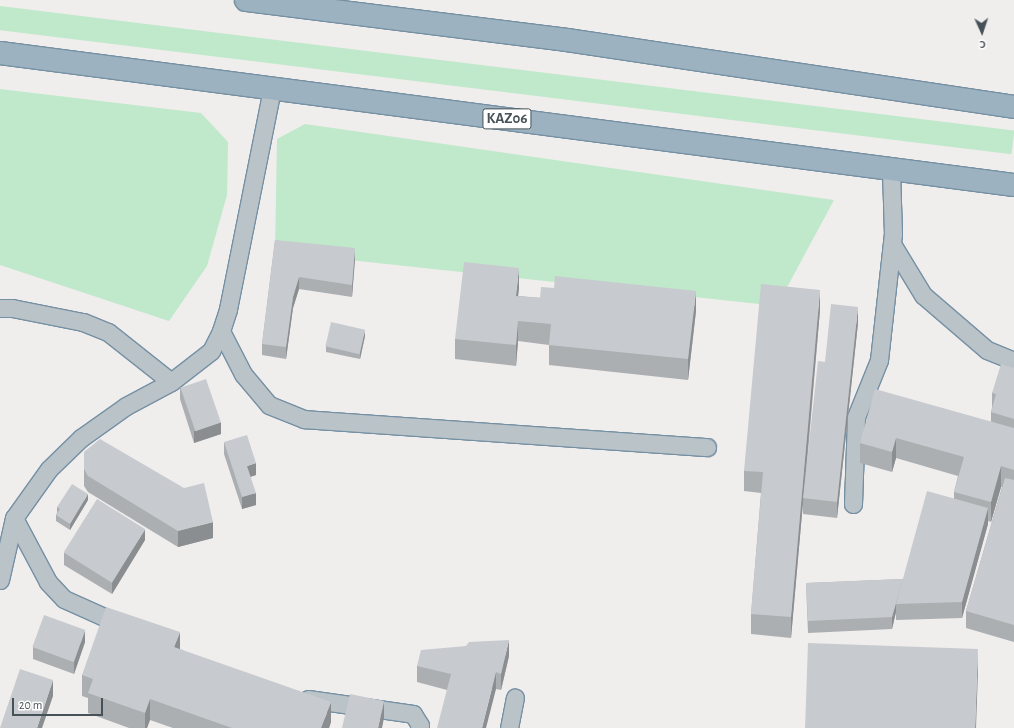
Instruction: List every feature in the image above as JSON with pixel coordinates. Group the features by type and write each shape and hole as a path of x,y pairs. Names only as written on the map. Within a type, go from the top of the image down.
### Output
{"highway":[{"path":"246,0 567,40 1014,107"},
{"name":"KАZ06","path":"0,53 1014,185"}],"lane":[{"path":"0,580 14,518 49,469 81,438 126,406 171,382 211,352 221,331 229,302 272,88"},
{"path":"852,504 856,417 878,360 892,244 891,169"},
{"path":"892,244 923,295 987,350 1014,361"},
{"path":"0,308 12,308 83,322 108,332 171,382"},
{"path":"221,331 243,374 269,405 304,419 707,447"},
{"path":"14,518 48,582 64,599 137,632"},
{"path":"291,695 413,714 420,725 419,728"},
{"path":"509,728 515,698"}],"green space":[{"path":"0,6 1014,131 1011,154 0,30"},
{"path":"0,89 201,113 228,142 227,195 207,266 169,321 0,265"},
{"path":"305,124 834,200 777,306 275,252 277,139"}],"building":[{"path":"275,240 355,248 352,285 299,277 293,297 286,347 262,344"},
{"path":"464,262 519,268 516,296 540,298 541,287 554,288 555,276 696,291 688,359 549,345 551,324 518,321 516,345 455,339"},
{"path":"761,284 820,290 791,617 751,614 763,472 744,471"},
{"path":"831,304 858,307 837,502 803,498 818,361 825,362"},
{"path":"331,322 365,330 359,354 325,346"},
{"path":"1001,364 1013,368 1014,365 1014,419 991,412 996,394 992,393"},
{"path":"206,379 221,422 195,431 180,388"},
{"path":"875,389 1014,428 1014,470 1001,466 991,502 954,492 964,457 896,438 892,452 860,443"},
{"path":"247,435 256,463 247,466 256,493 242,497 224,442"},
{"path":"100,439 184,488 204,483 213,522 178,531 88,476 84,469 84,452"},
{"path":"1005,478 1014,480 1014,625 966,611"},
{"path":"72,484 88,494 70,524 56,515 60,509 57,507"},
{"path":"927,491 988,508 962,602 896,604"},
{"path":"97,499 145,529 112,583 64,552"},
{"path":"903,579 892,617 808,621 806,583"},
{"path":"106,607 180,632 174,647 331,702 321,728 232,728 150,699 145,713 88,693 93,679 82,675"},
{"path":"44,615 85,630 74,662 32,647"},
{"path":"509,640 501,674 496,672 482,728 437,728 451,674 417,666 421,650 466,646 469,642"},
{"path":"808,643 978,649 975,728 805,728"},
{"path":"20,669 53,680 37,728 0,728"},
{"path":"350,694 384,701 378,728 342,728"}]}
